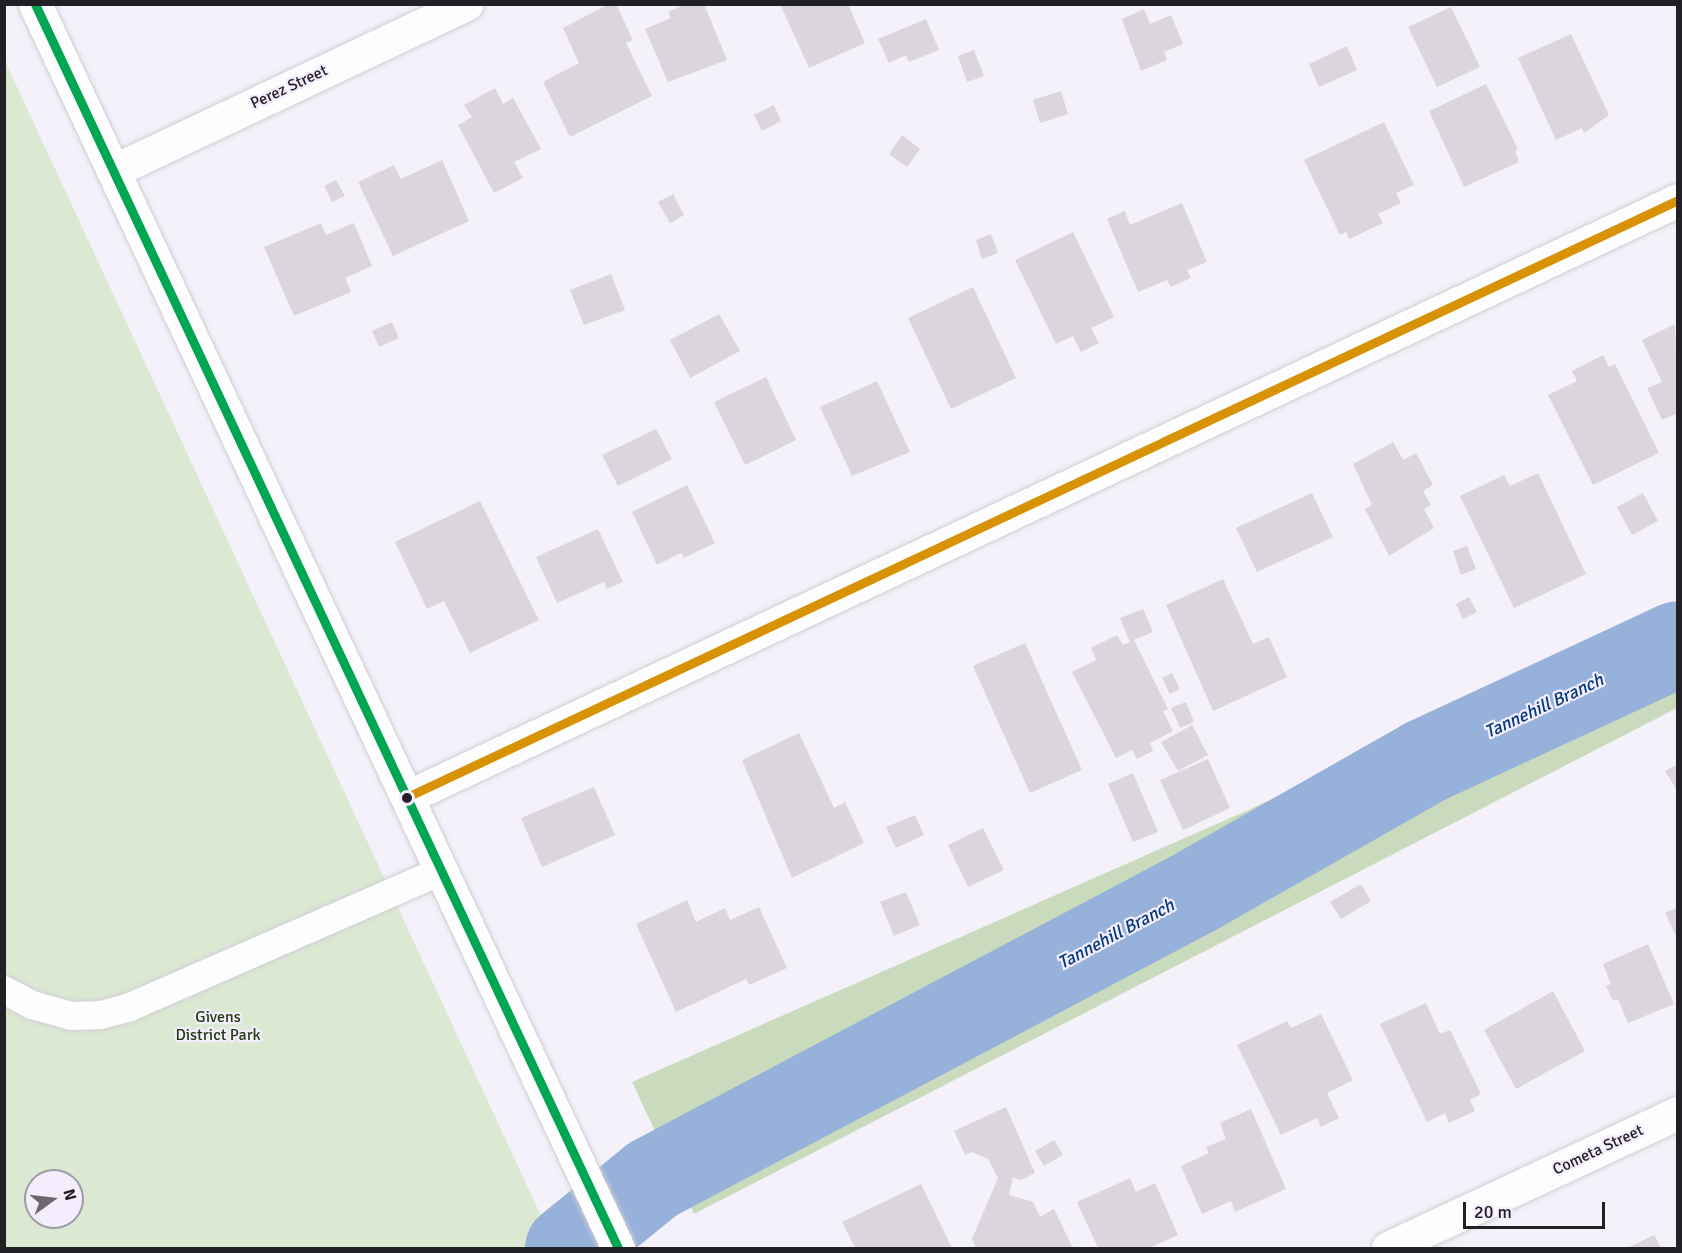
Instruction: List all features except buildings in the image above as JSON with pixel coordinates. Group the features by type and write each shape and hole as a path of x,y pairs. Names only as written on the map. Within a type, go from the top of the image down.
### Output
{"street":[{"path":"35,4 618,1248"},
{"name":"Perez Street","path":"113,171 466,4"},
{"path":"407,797 1677,200"},
{"name":"Cometa Street","path":"1388,1248 1677,1113"}],"lane":[{"path":"4,990 32,1005 72,1016 101,1015 130,1007 441,871"}],"green space":[{"name":"Givens District Park","path":"5,61 556,1248 5,1248"},
{"path":"1677,611 1677,708 694,1214 632,1082 1246,811"}],"waterway":[{"name":"Tannehill Branch","path":"568,1248 653,1179 1192,894 1424,762 1678,644"}],"transit line":[{"path":"35,4 618,1248"},
{"path":"407,797 1678,200"}]}
